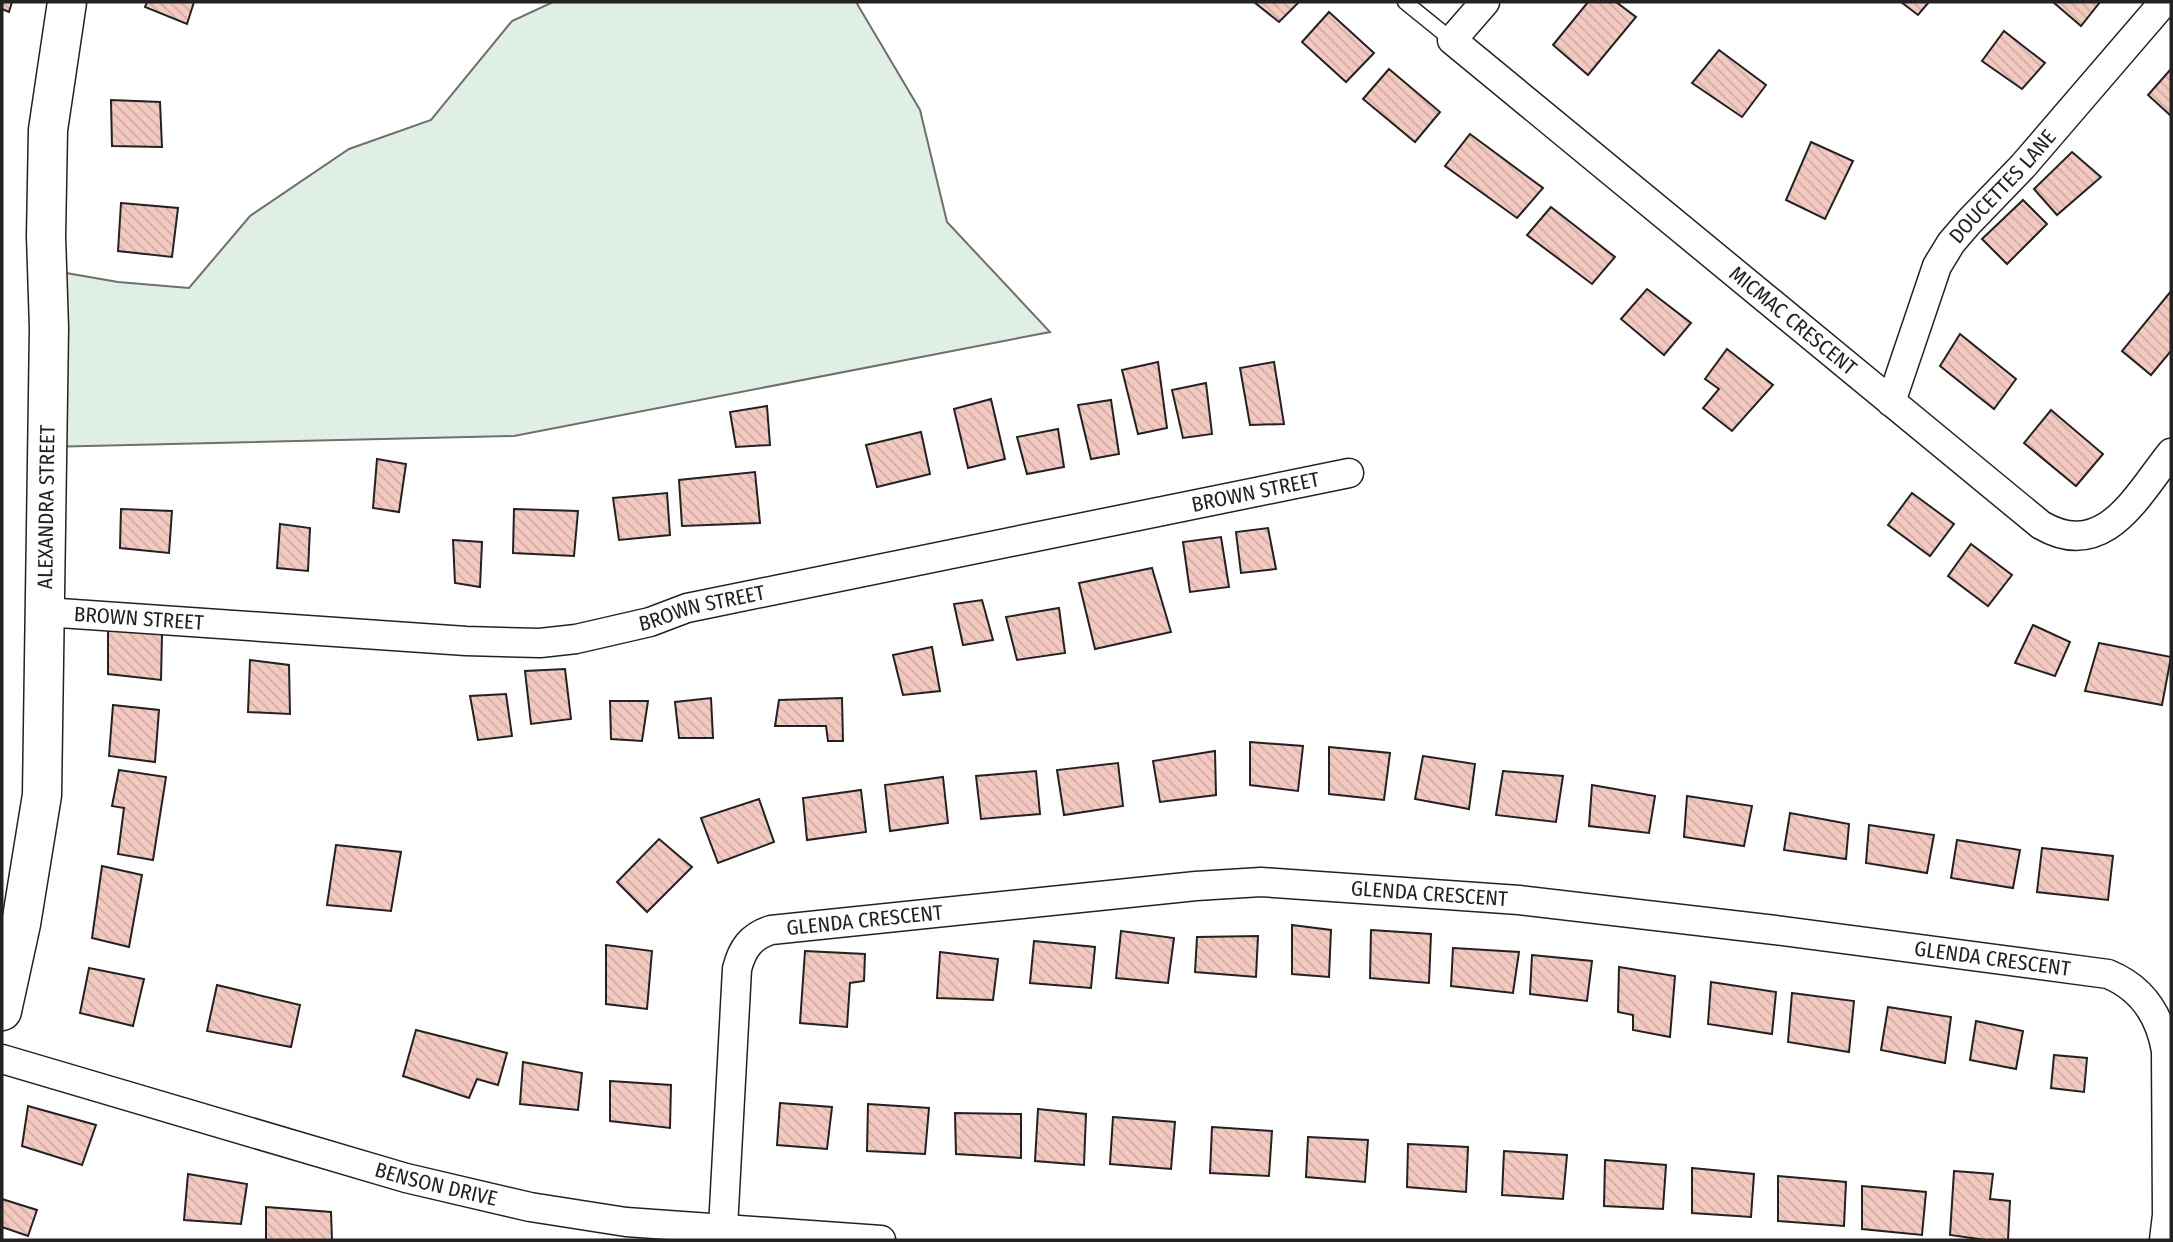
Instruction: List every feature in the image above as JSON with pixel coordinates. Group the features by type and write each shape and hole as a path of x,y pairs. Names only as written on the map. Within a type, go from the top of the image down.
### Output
{"main road":[{"name":"ALEXANDRA STREET","path":"2,1011 21,924 42,795 49,328 48,130 67,2"}],"street":[{"path":"1452,40 1485,2"},
{"name":"DOUCETTES LANE","path":"1891,402 1937,266 1951,243 2023,166 2164,2"},
{"name":"MICMAC CRESCENT","path":"1452,40 2041,525 2067,536 2094,534 2111,525 2171,453"},
{"name":"BROWN STREET","path":"45,612 466,641 552,642 650,622 687,608 1349,473"},
{"name":"GLENDA CRESCENT","path":"723,1228 737,969 742,952 754,937 771,930 1196,886 1261,882 1519,900 2108,974 2129,985 2143,998 2154,1013 2164,1040 2167,1215 2164,1240"},
{"name":"BENSON DRIVE","path":"2,1059 439,1187 530,1207 626,1222 881,1240"}],"lane":[{"path":"1405,2 1452,40"}],"green space":[{"path":"553,2 856,2 920,110 947,222 1050,332 514,436 46,447 43,269 118,282 189,288 250,216 349,149 431,120 512,21"}],"building":[{"path":"2,2 12,2 9,12 2,9"},
{"path":"147,2 194,2 187,24 145,7"},
{"path":"1254,2 1299,2 1279,22"},
{"path":"1588,2 1616,2 1636,17 1588,75 1553,45"},
{"path":"1901,2 1929,2 1918,15"},
{"path":"2053,2 2100,2 2081,26"},
{"path":"1329,12 1374,53 1346,82 1302,42"},
{"path":"2004,31 2045,63 2022,89 1982,61"},
{"path":"1719,50 1766,85 1742,117 1692,83"},
{"path":"1389,69 1440,112 1415,142 1363,99"},
{"path":"2171,69 2171,116 2148,95"},
{"path":"111,100 160,102 162,147 112,146"},
{"path":"1470,134 1543,188 1517,218 1445,166"},
{"path":"1811,142 1853,161 1825,219 1786,200"},
{"path":"2072,152 2101,177 2057,215 2034,189"},
{"path":"2023,200 2047,224 2007,264 1982,239"},
{"path":"121,203 178,208 172,257 118,251"},
{"path":"1551,207 1615,257 1592,284 1527,235"},
{"path":"1647,289 1691,323 1664,355 1621,319"},
{"path":"2171,291 2171,351 2151,375 2122,351"},
{"path":"1960,334 2016,379 1994,409 1940,366"},
{"path":"1727,349 1773,385 1732,431 1703,408 1719,389 1705,379"},
{"path":"1158,362 1167,428 1138,434 1122,370"},
{"path":"1274,362 1284,424 1250,425 1240,368"},
{"path":"1206,383 1212,434 1183,438 1172,390"},
{"path":"991,399 1005,459 968,468 954,409"},
{"path":"1111,400 1119,454 1091,459 1078,405"},
{"path":"767,406 770,445 736,447 730,412"},
{"path":"2051,410 2103,454 2076,486 2024,443"},
{"path":"1058,429 1064,467 1027,474 1017,437"},
{"path":"921,432 930,474 877,487 866,445"},
{"path":"377,459 406,464 399,512 373,508"},
{"path":"755,472 760,523 682,526 679,480"},
{"path":"667,493 670,535 619,540 613,498"},
{"path":"1912,493 1954,524 1930,556 1888,525"},
{"path":"121,509 172,511 169,553 120,548"},
{"path":"514,509 578,511 574,556 513,553"},
{"path":"280,524 310,528 308,571 277,568"},
{"path":"1268,528 1276,569 1241,573 1236,532"},
{"path":"1221,537 1229,587 1190,592 1183,542"},
{"path":"453,540 482,542 480,587 455,583"},
{"path":"1971,544 2012,575 1988,606 1948,576"},
{"path":"1152,568 1171,632 1095,649 1079,583"},
{"path":"982,600 993,640 963,645 954,604"},
{"path":"1059,608 1065,653 1017,660 1006,617"},
{"path":"2033,625 2070,642 2055,676 2015,663"},
{"path":"108,628 162,634 161,680 108,674"},
{"path":"2099,643 2171,657 2162,705 2085,691"},
{"path":"932,647 940,691 903,695 893,655"},
{"path":"250,660 289,665 290,714 248,712"},
{"path":"565,669 571,719 531,724 525,671"},
{"path":"506,694 512,736 478,740 470,696"},
{"path":"711,698 713,738 679,738 675,702"},
{"path":"842,698 843,741 828,741 826,726 775,726 779,700"},
{"path":"610,701 648,701 642,741 611,739"},
{"path":"113,705 159,710 155,762 109,756"},
{"path":"1250,742 1303,746 1298,791 1250,785"},
{"path":"1329,747 1390,753 1384,800 1329,794"},
{"path":"1215,751 1216,795 1160,802 1153,761"},
{"path":"1423,756 1475,764 1469,809 1415,799"},
{"path":"1118,763 1123,806 1064,815 1057,770"},
{"path":"119,770 166,777 153,860 118,854 124,808 112,806"},
{"path":"1036,771 1040,814 981,819 976,776"},
{"path":"1503,771 1563,776 1556,822 1496,815"},
{"path":"943,777 948,823 890,831 885,785"},
{"path":"1592,785 1655,796 1649,833 1589,826"},
{"path":"861,790 866,832 807,840 803,798"},
{"path":"1687,796 1752,806 1744,846 1684,837"},
{"path":"759,799 774,842 718,863 701,818"},
{"path":"1790,813 1849,824 1846,859 1784,850"},
{"path":"1869,825 1934,835 1927,873 1866,863"},
{"path":"659,839 692,867 647,912 617,882"},
{"path":"1957,840 2020,850 2013,888 1951,878"},
{"path":"336,845 401,852 391,911 327,905"},
{"path":"2042,848 2113,856 2108,900 2037,892"},
{"path":"102,866 142,875 129,947 92,938"},
{"path":"1292,925 1331,930 1329,977 1292,974"},
{"path":"1371,930 1431,934 1429,983 1370,978"},
{"path":"1121,931 1174,938 1168,983 1116,978"},
{"path":"1258,936 1256,977 1195,972 1197,937"},
{"path":"1034,941 1095,947 1091,988 1030,983"},
{"path":"606,945 652,951 647,1009 606,1004"},
{"path":"1453,948 1519,952 1513,993 1451,986"},
{"path":"805,951 865,954 864,981 850,983 847,1027 800,1023"},
{"path":"940,952 998,959 993,1000 937,998"},
{"path":"1532,955 1592,961 1587,1001 1530,994"},
{"path":"1619,967 1675,976 1670,1037 1633,1030 1633,1015 1618,1012"},
{"path":"89,968 144,979 133,1026 80,1013"},
{"path":"1711,982 1776,992 1772,1034 1708,1024"},
{"path":"217,985 300,1005 291,1047 207,1031"},
{"path":"1792,993 1854,1001 1849,1052 1788,1042"},
{"path":"1888,1007 1951,1017 1945,1063 1881,1050"},
{"path":"1976,1021 2023,1031 2016,1069 1970,1060"},
{"path":"416,1030 507,1053 498,1085 477,1079 469,1098 403,1076"},
{"path":"2054,1055 2087,1058 2084,1092 2051,1088"},
{"path":"523,1062 582,1073 578,1110 520,1104"},
{"path":"610,1081 671,1085 670,1128 610,1121"},
{"path":"780,1103 832,1107 827,1149 777,1145"},
{"path":"868,1104 929,1108 925,1154 867,1151"},
{"path":"28,1106 96,1125 82,1165 22,1146"},
{"path":"1038,1109 1086,1114 1084,1165 1035,1161"},
{"path":"955,1113 1021,1114 1021,1158 956,1154"},
{"path":"1113,1117 1175,1122 1171,1169 1110,1164"},
{"path":"1212,1127 1272,1131 1269,1176 1210,1173"},
{"path":"1308,1137 1368,1140 1365,1182 1306,1177"},
{"path":"1408,1144 1468,1147 1466,1192 1407,1187"},
{"path":"1504,1151 1567,1155 1563,1199 1502,1195"},
{"path":"1605,1160 1666,1165 1663,1209 1604,1206"},
{"path":"1692,1168 1754,1174 1751,1217 1692,1213"},
{"path":"1954,1171 1993,1174 1990,1199 2010,1201 2008,1240 1950,1235"},
{"path":"188,1174 247,1184 241,1224 184,1220"},
{"path":"1778,1176 1846,1182 1844,1226 1778,1221"},
{"path":"1862,1186 1926,1192 1922,1235 1862,1229"},
{"path":"2,1199 37,1210 28,1236 2,1227"},
{"path":"266,1207 331,1212 332,1240 266,1240"}]}
